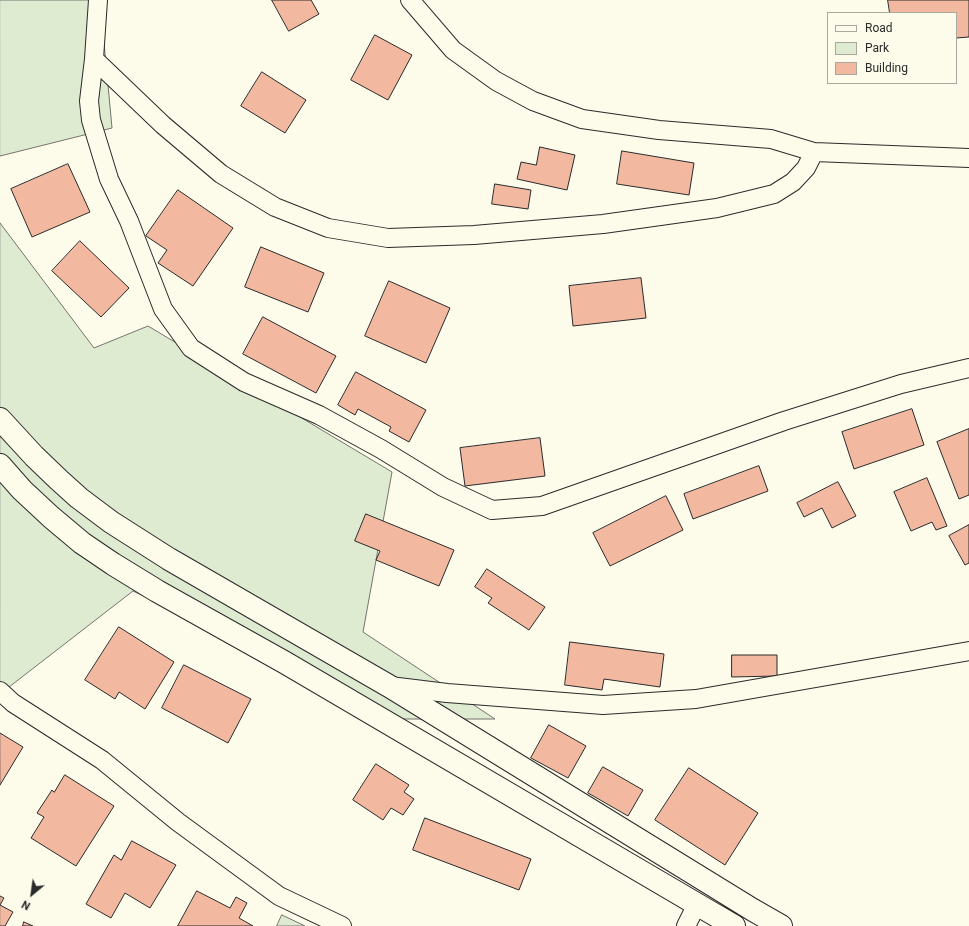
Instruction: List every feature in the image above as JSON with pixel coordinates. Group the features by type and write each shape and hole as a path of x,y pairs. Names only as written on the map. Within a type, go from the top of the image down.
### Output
{"highway":[{"path":"0,419 34,456 59,480 79,498 111,522 169,559 389,686 781,926"},
{"path":"0,465 22,490 51,517 82,543 113,564 298,670 734,926"}],"street":[{"path":"98,0 94,59 89,101 91,120 109,179 129,221 163,309 191,348 244,382 318,415 381,449 443,487 492,510 542,506 784,421 901,384 969,368"},
{"path":"410,0 453,50 496,81 533,101 582,119 659,130 771,139 814,152 969,158"},
{"path":"94,59 163,125 221,174 275,207 328,228 388,238 474,235 603,224 717,208 774,194 793,182 806,168 814,152"},
{"path":"389,686 447,693 604,705 689,700 969,651"},
{"path":"0,691 13,703 102,760 178,822 279,896 342,926"},
{"path":"686,926 697,904"}],"green space":[{"path":"0,0 100,0 112,128 0,156"},
{"path":"0,223 94,348 148,326 392,472 363,632 495,719 401,719 133,591 0,694"},
{"path":"282,915 305,926 277,926"}],"building":[{"path":"272,0 311,0 319,14 289,31"},
{"path":"888,0 969,0 969,37 957,38 957,12 890,12"},
{"path":"375,35 412,55 388,100 351,80"},
{"path":"262,72 306,100 285,133 241,106"},
{"path":"540,147 575,155 567,190 517,179 521,162 536,165"},
{"path":"622,151 694,163 689,195 617,184"},
{"path":"68,164 90,212 32,237 11,189"},
{"path":"495,184 531,190 528,209 492,204"},
{"path":"178,190 233,228 193,286 158,263 167,250 146,236"},
{"path":"80,241 129,288 101,317 52,271"},
{"path":"261,247 324,273 308,312 245,287"},
{"path":"641,278 646,318 573,326 569,286"},
{"path":"389,281 450,308 426,363 365,336"},
{"path":"263,317 336,356 316,393 243,354"},
{"path":"356,372 426,410 409,442 389,431 391,427 358,409 355,415 338,405"},
{"path":"912,409 924,445 854,469 842,432"},
{"path":"969,429 969,495 959,499 937,442"},
{"path":"540,438 545,476 465,486 460,448"},
{"path":"759,466 768,491 693,519 684,494"},
{"path":"927,478 947,526 936,530 932,522 911,531 894,492"},
{"path":"838,482 856,516 832,528 822,508 804,517 797,503"},
{"path":"666,496 683,530 610,566 593,533"},
{"path":"366,514 454,550 439,586 376,560 380,551 355,541"},
{"path":"969,525 969,563 965,565 949,536"},
{"path":"487,569 545,607 529,630 488,603 492,598 475,587"},
{"path":"119,627 174,662 145,709 119,692 115,699 85,680"},
{"path":"570,642 664,654 660,687 604,679 602,690 565,685"},
{"path":"732,655 777,655 777,676 732,677"},
{"path":"184,665 251,699 228,743 162,708"},
{"path":"549,725 586,746 568,778 531,758"},
{"path":"0,733 23,747 0,785"},
{"path":"376,764 409,785 404,792 414,799 403,815 391,808 383,820 353,800"},
{"path":"603,767 643,790 628,816 588,793"},
{"path":"689,768 758,813 725,865 655,820"},
{"path":"65,775 114,806 76,866 31,838 44,817 37,813 52,790 54,792"},
{"path":"425,818 531,859 519,890 413,850"},
{"path":"132,841 176,865 150,908 125,893 111,918 86,904 114,855 121,860"},
{"path":"197,891 230,908 236,897 247,903 239,918 253,926 178,926"},
{"path":"0,896 4,898 0,905"},
{"path":"0,905 13,912 5,926 0,926"},
{"path":"24,922 33,926 23,926"}]}
